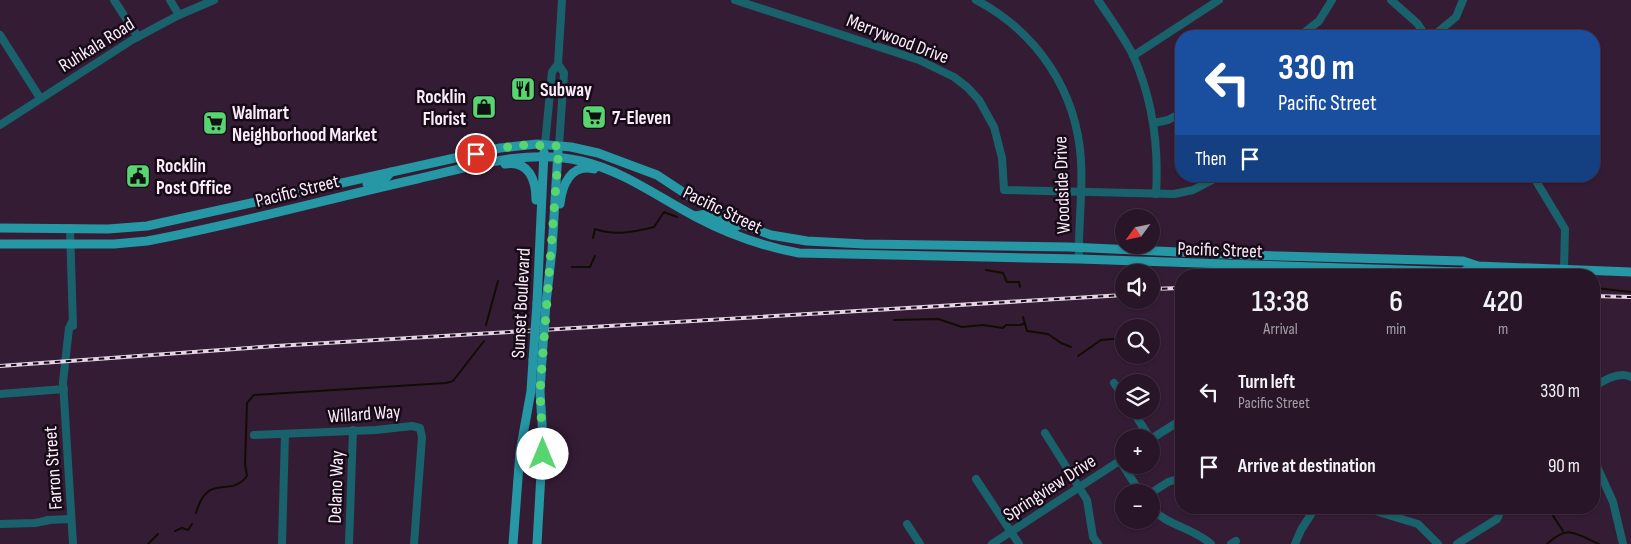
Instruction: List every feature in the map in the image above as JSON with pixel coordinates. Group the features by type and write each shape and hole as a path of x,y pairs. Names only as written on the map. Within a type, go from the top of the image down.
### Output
{"main road":[{"name":"Pacific Street","path":"0,228 108,229 148,226 500,148 545,144 598,153 657,176 741,224 789,239 864,244 1079,247 1463,261 1478,266 1581,269"},
{"name":"Sunset Boulevard","path":"537,544 543,438 538,360 541,303 540,218 545,144"},
{"name":"Sunset Boulevard","path":"541,303 553,220 559,146"},
{"name":"Pacific Street","path":"0,244 148,241 468,167 509,159 544,156 582,161 608,170 655,192 695,216 741,239 763,247 787,251 864,255 1079,259 1172,264 1372,269"},
{"path":"468,167 478,170 516,163 525,168 532,176 535,184 536,207 540,218"},
{"path":"553,220 560,207 561,194 568,177 581,168 608,170"},
{"path":"348,195 355,188 384,180 391,172"},
{"path":"695,216 707,214 732,228 741,224"},
{"path":"787,251 789,239"},
{"path":"864,244 864,255"},
{"path":"1172,264 1177,258 1195,258 1202,252 1205,258 1219,260 1225,265"},
{"path":"1303,256 1306,262 1322,265 1328,269"},
{"path":"1372,269 1375,266 1396,266 1402,259 1407,266 1420,266 1423,269"},
{"name":"Pacific Street","path":"1470,269 1478,266"},
{"name":"Pacific Street","path":"1600,270 1631,272"},
{"name":"Sunset Boulevard","path":"513,544 520,452 538,360"}],"street":[{"path":"114,0 138,37"},
{"path":"170,0 179,15"},
{"name":"Ruhkala Road","path":"0,125 138,37 179,15 214,0"},
{"name":"Sunset Boulevard","path":"545,144 552,72 558,64 562,0"},
{"name":"Merrywood Drive","path":"734,0 919,60 954,77 968,87 979,100 994,127 1002,158 1004,190 1081,193"},
{"name":"Woodside Drive","path":"976,0 1018,27 1040,51 1058,78 1073,114 1078,132 1081,163 1079,259"},
{"path":"1098,0 1133,56 1154,123 1158,174 1156,194"},
{"path":"1133,56 1219,0"},
{"path":"1308,30 1319,21 1332,0"},
{"path":"1391,0 1417,22 1422,30"},
{"path":"1440,30 1456,16 1463,0"},
{"path":"0,35 40,98"},
{"name":"Sunset Boulevard","path":"558,64 564,73 559,146"},
{"path":"1154,123 1175,116"},
{"path":"1081,193 1174,194 1193,190 1208,182"},
{"path":"1537,182 1565,229 1564,268"},
{"name":"Farron Street","path":"70,228 73,329 64,389 73,544"},
{"path":"1600,384 1617,375 1625,374 1631,377"},
{"path":"0,394 64,389"},
{"path":"1160,433 1175,424"},
{"name":"Willard Way","path":"254,436 412,426 420,428 422,437 414,544"},
{"name":"Delano Way","path":"349,544 353,430"},
{"path":"282,544 285,434"},
{"path":"1045,434 1080,486 1089,507 1093,537 1098,544"},
{"name":"Springview Drive","path":"992,544 1115,464"},
{"path":"1600,474 1615,508 1623,544"},
{"path":"976,479 1019,544"},
{"path":"1160,487 1175,480"},
{"path":"1295,544 1305,521 1310,514"},
{"path":"1385,514 1418,524 1438,544"},
{"path":"1457,544 1496,519 1499,514"},
{"path":"1160,516 1190,530 1211,544"},
{"path":"0,524 35,520 71,519"},
{"path":"907,524 920,544"}],"waterway":[{"path":"593,238 595,229 617,233 632,232 654,227 664,212 677,217"},
{"path":"572,267 590,267 595,256"},
{"path":"986,270 1003,273 1007,282 1019,282 1020,287"},
{"path":"486,325 498,281"},
{"path":"1600,288 1631,292"},
{"path":"1023,317 1027,331 1048,334 1071,347"},
{"path":"894,320 938,319 962,327 983,325 1003,328 1006,325 1021,325 1025,323"},
{"path":"1078,356 1101,340 1115,339"},
{"path":"196,513 201,500 207,493 220,487 234,486 247,476 245,464 247,403 254,395 446,383 453,381 484,341"},
{"path":"1552,514 1563,531"},
{"path":"175,531 182,528 188,530 192,524"},
{"path":"1547,544 1560,534 1566,532 1572,532 1599,544"},
{"path":"148,544 158,534"}],"railway":[{"path":"1160,289 1175,288"},
{"path":"0,366 276,346 1115,296"},
{"path":"1600,296 1631,297"}],"place":[{"name":"Subway","path":"523,89"},
{"name":"Rocklin Florist","path":"484,107"},
{"name":"7-Eleven","path":"594,117"},
{"name":"Walmart Neighborhood Market","path":"215,123"},
{"name":"Rocklin Post Office","path":"138,176"}],"route":[{"path":"476,154 517,145 559,146 540,392 543,454"}]}
